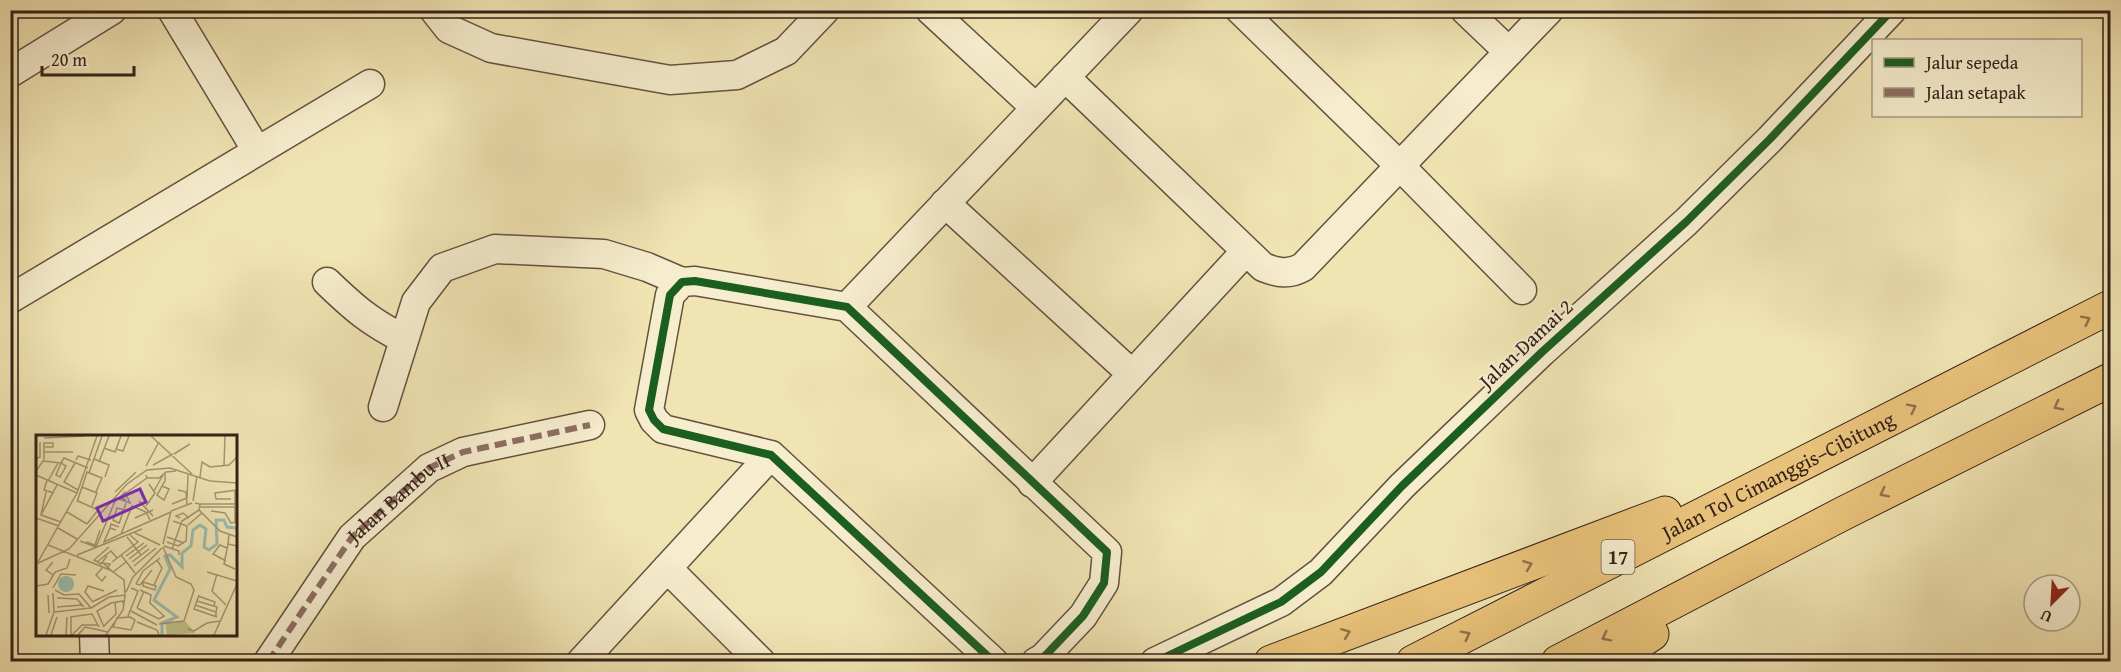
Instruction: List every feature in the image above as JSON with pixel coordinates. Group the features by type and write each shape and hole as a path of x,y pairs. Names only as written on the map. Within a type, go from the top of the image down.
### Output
{"highway":[{"name":"Jalan Tol Cimanggis–Cibitung","path":"1413,662 2110,307"},
{"path":"1558,662 1844,513 2110,380"},
{"path":"1271,662 1823,453"},
{"path":"1609,662 1844,513"}],"street":[{"path":"10,73 112,10"},
{"path":"172,10 256,151"},
{"path":"434,10 449,29 491,48 670,80 737,75 786,51 825,10"},
{"path":"930,10 1036,108"},
{"path":"847,307 1129,10"},
{"path":"1240,10 1400,166 1522,290"},
{"path":"1466,10 1509,52"},
{"path":"1065,77 1263,267 1273,271 1293,273 1303,267 1549,10"},
{"name":"Jalan Damai 2","path":"1155,662 1281,602 1321,572 1402,486 1542,352 1678,230 1770,140 1892,10"},
{"path":"10,299 370,84"},
{"path":"945,203 1132,374"},
{"path":"383,407 416,302 442,268 495,249 604,254 647,267 682,282 695,281 847,307 1107,552 1104,584 1083,616 1043,658 1036,662"},
{"path":"1032,483 1246,251"},
{"path":"327,282 356,311 404,339"},
{"path":"682,282 670,295 649,410 654,420 663,429 771,454 994,662"},
{"name":"Jalan Bambu II","path":"268,662 352,537 429,468 463,452 590,425"},
{"path":"581,662 771,454"},
{"path":"667,568 761,662"},
{"path":"94,636 95,662"}],"marked path":[{"path":"268,662 352,537 429,468 463,452 590,425"}],"cycle path":[{"path":"1155,662 1281,602 1321,572 1402,486 1542,352 1686,222 1770,139 1892,10"},
{"path":"994,662 771,455 663,429 654,420 649,410 670,295 682,282 695,281 847,307 1107,552 1104,583 1083,616 1043,658 1036,662"}]}
